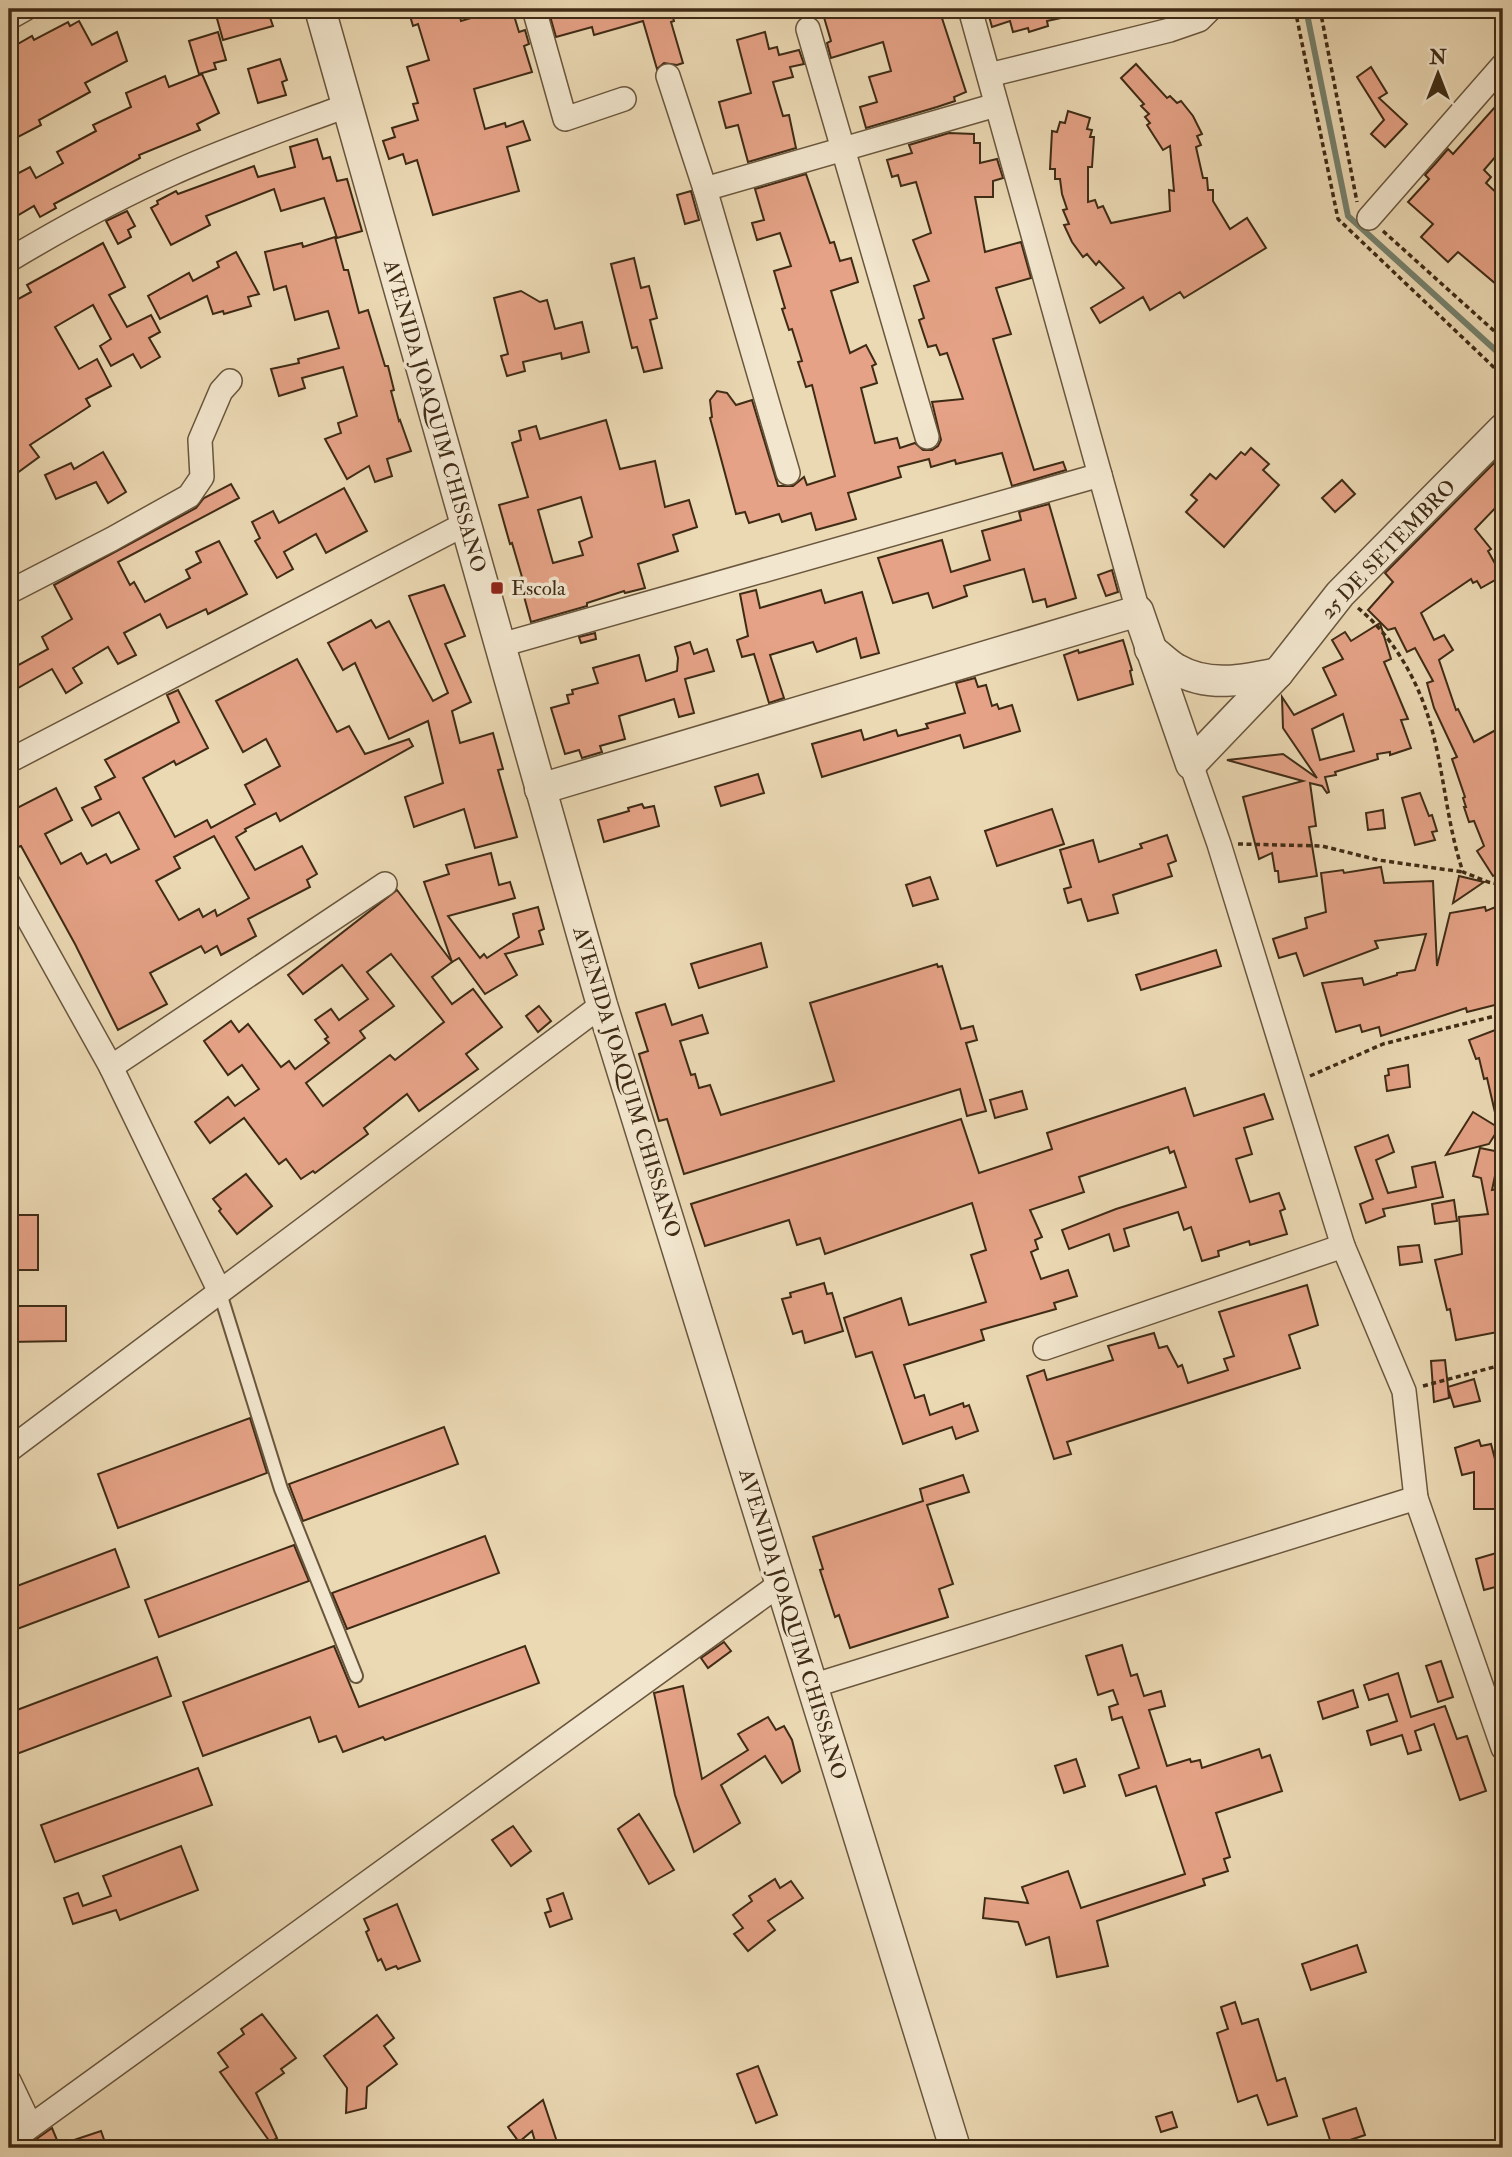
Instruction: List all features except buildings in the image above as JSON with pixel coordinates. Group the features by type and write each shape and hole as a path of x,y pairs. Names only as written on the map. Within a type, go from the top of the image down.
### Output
{"street":[{"path":"9,18 25,9"},
{"name":"AVENIDA JOAQUIM CHISSANO","path":"320,9 602,1004 955,2148"},
{"path":"534,9 565,120 624,99"},
{"path":"970,9 1138,611 1219,844 1343,1246 1404,1391 1416,1498 1503,1748"},
{"path":"989,75 1170,30 1199,20 1210,9"},
{"path":"808,29 927,438"},
{"path":"1369,218 1503,65"},
{"path":"668,76 705,189 788,473"},
{"path":"705,189 845,151 996,105"},
{"path":"9,260 49,236 168,175 346,106"},
{"path":"9,593 188,496 202,477 200,440 222,391 230,381"},
{"name":"25 DE SETEMBRO","path":"1191,764 1278,673 1340,594 1503,429"},
{"path":"501,645 1100,475"},
{"path":"9,761 465,524"},
{"path":"540,789 1138,611"},
{"path":"1150,649 1177,670 1209,680 1241,681 1278,673"},
{"path":"9,884 111,1067 219,1290"},
{"path":"111,1067 385,884"},
{"path":"9,1450 602,1004"},
{"path":"1045,1348 1343,1246"},
{"path":"812,1686 1416,1498"},
{"path":"9,2142 780,1584"},
{"path":"9,2081 30,2125"}],"lane":[{"path":"219,1290 281,1489 356,1676"}],"path":[{"path":"1340,594 1373,620 1400,656 1426,709 1453,844 1463,872"},
{"path":"1219,844 1322,845 1378,860 1463,872 1488,882 1503,884"},
{"path":"1292,1083 1383,1044 1503,1014"},
{"path":"1404,1391 1494,1367 1503,1358"}],"waterway":[{"path":"1306,9 1348,216 1503,357"}],"place":[{"name":"Escola","path":"497,588"}]}
